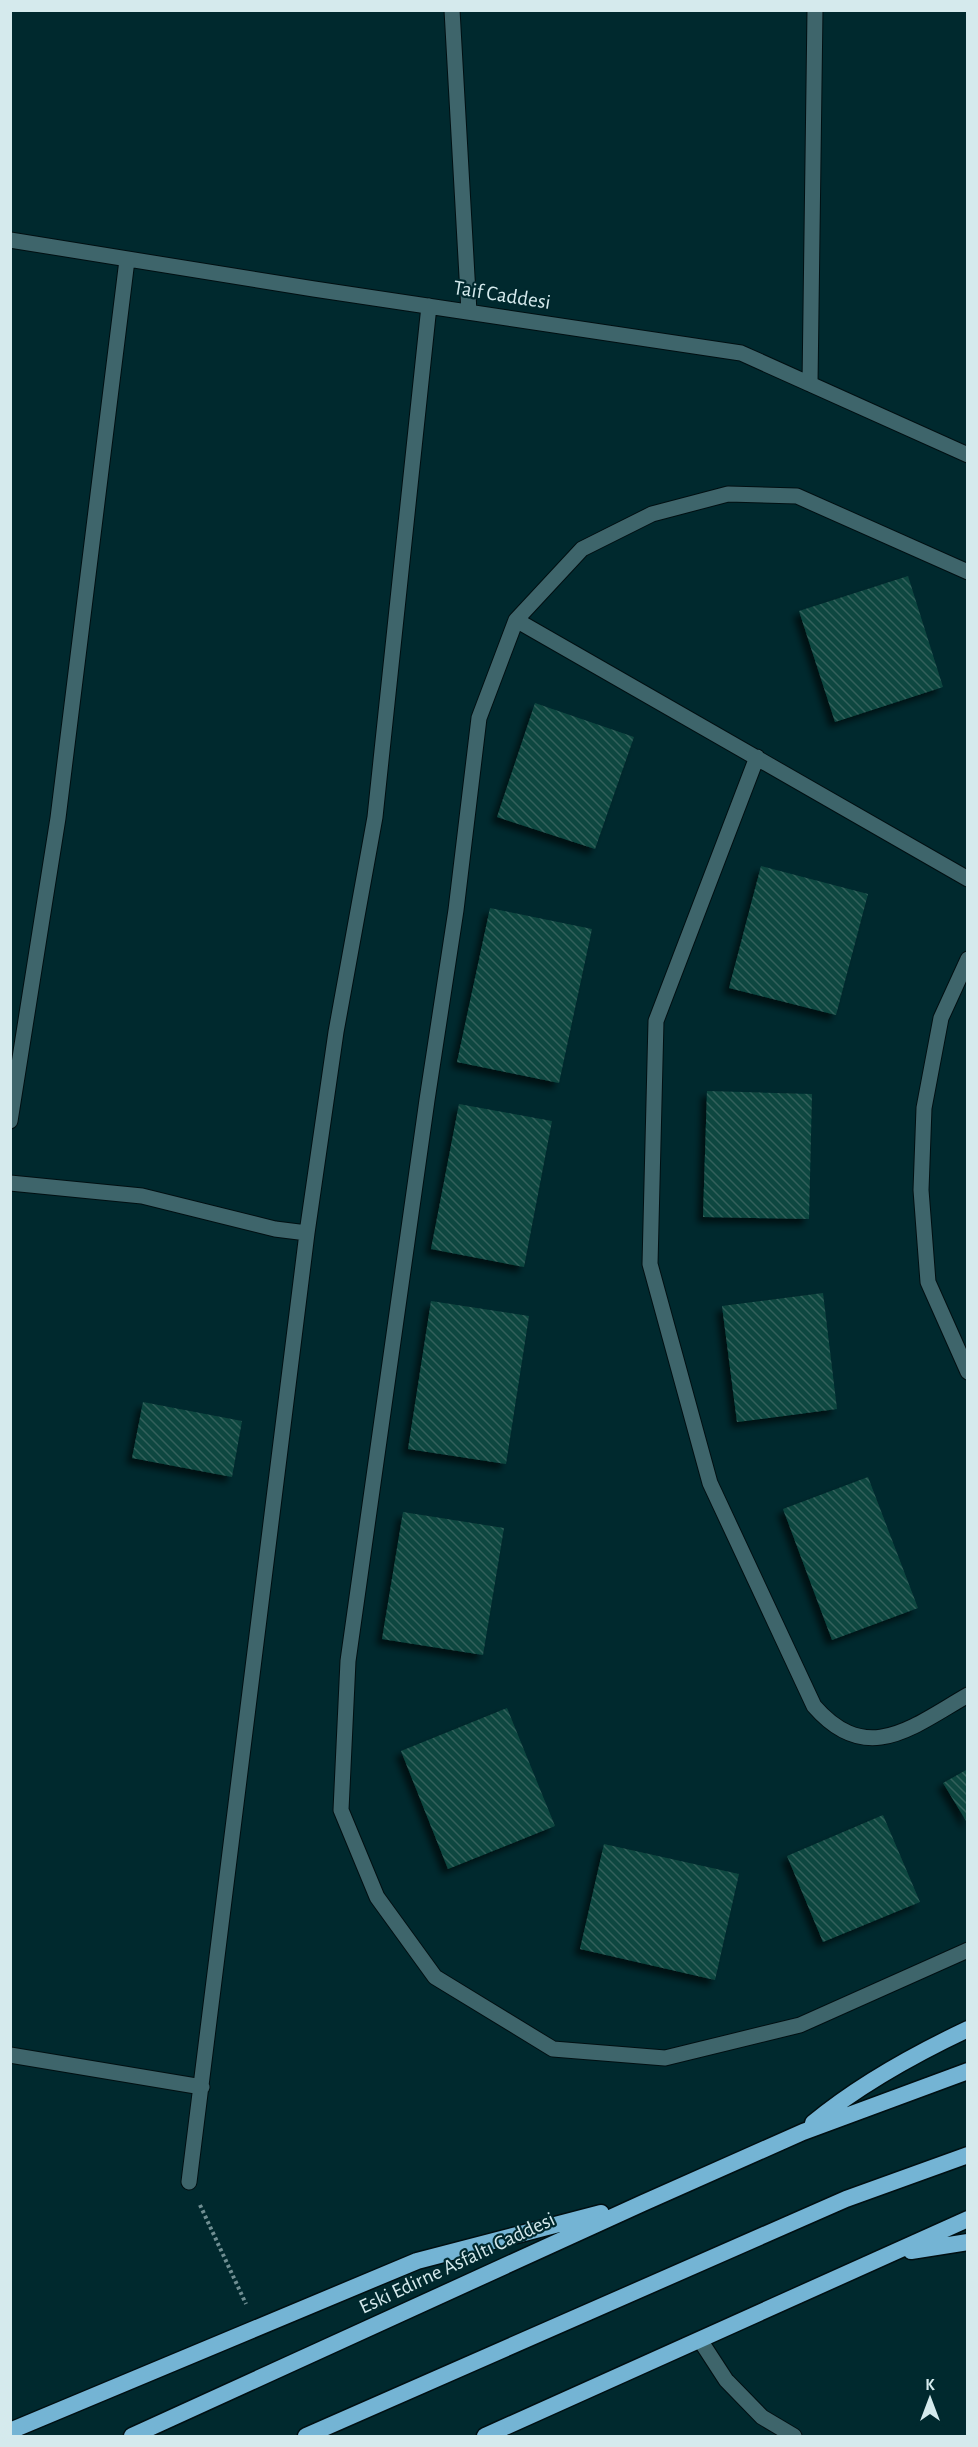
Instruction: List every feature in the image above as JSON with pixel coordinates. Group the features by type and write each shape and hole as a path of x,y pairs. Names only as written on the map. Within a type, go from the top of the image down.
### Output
{"highway":[{"path":"803,2132 843,2098 920,2051 968,2029"},
{"path":"803,2132 968,2071"},
{"name":"Eski Edirne Asfaltı Caddesi","path":"132,2436 643,2202 803,2132"},
{"path":"306,2436 846,2199 968,2154"},
{"path":"10,2431 417,2261 643,2202"},
{"path":"485,2436 968,2218"},
{"path":"892,2253 968,2242"}],"street":[{"path":"452,10 469,312"},
{"path":"810,384 815,10"},
{"name":"Taif Caddesi","path":"10,240 741,353 968,455"},
{"path":"10,1122 58,819 128,260"},
{"path":"189,2182 307,1233 336,1032 375,817 429,306"},
{"path":"968,572 797,496 728,494 652,514 582,549 516,620 479,718 456,910 426,1100 348,1661 341,1810 377,1897 435,1977 552,2049 665,2058 800,2025 968,1950"},
{"path":"516,620 968,879"},
{"path":"758,758 656,1021 650,1264 710,1483 814,1706 828,1722 846,1733 866,1738 888,1737 908,1730 968,1695"},
{"path":"968,959 940,1018 924,1108 921,1190 928,1282 968,1372"},
{"path":"10,1183 142,1196 275,1229 307,1233"},
{"path":"10,2055 202,2087"},
{"path":"700,2340 726,2380 762,2416 794,2436"}],"path":[{"path":"189,2182 257,2328"}],"building":[{"path":"908,576 943,687 835,722 799,611"},
{"path":"535,703 634,737 595,849 497,817"},
{"path":"761,866 868,894 836,1015 729,988"},
{"path":"490,908 592,929 559,1083 457,1062"},
{"path":"707,1091 812,1094 809,1219 703,1217"},
{"path":"459,1104 552,1121 524,1267 431,1249"},
{"path":"823,1293 837,1409 737,1422 722,1306"},
{"path":"431,1301 529,1316 506,1464 408,1449"},
{"path":"143,1402 242,1421 232,1477 132,1458"},
{"path":"868,1477 918,1608 832,1640 783,1509"},
{"path":"403,1512 504,1528 483,1655 382,1639"},
{"path":"507,1708 555,1826 448,1869 401,1751"},
{"path":"968,1769 968,1824 943,1783"},
{"path":"883,1815 920,1902 823,1942 787,1856"},
{"path":"604,1844 739,1874 715,1980 580,1949"}]}
